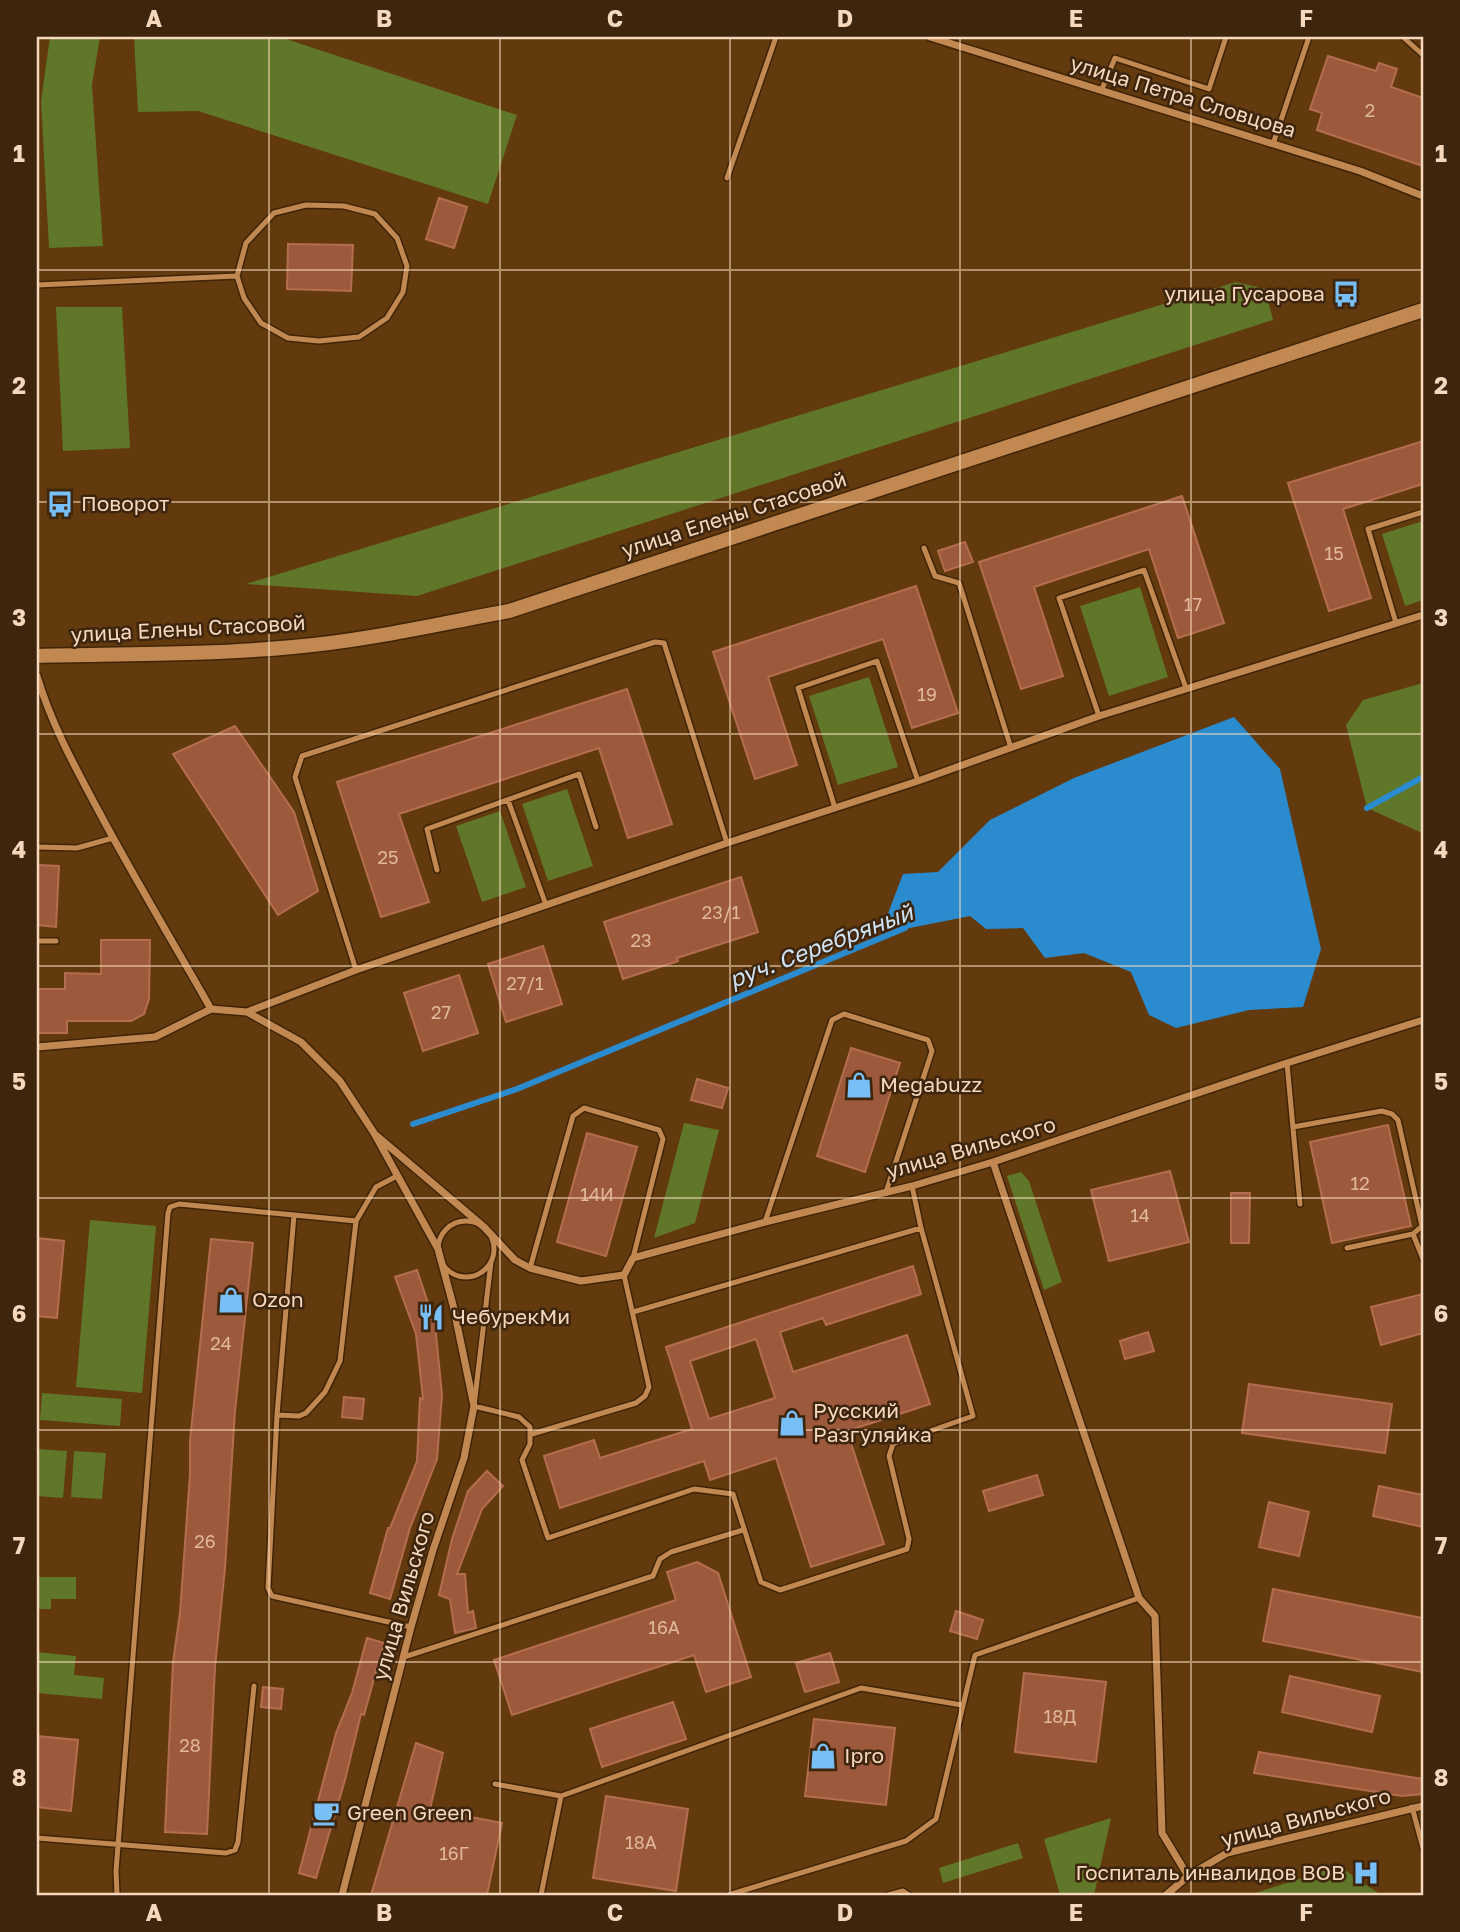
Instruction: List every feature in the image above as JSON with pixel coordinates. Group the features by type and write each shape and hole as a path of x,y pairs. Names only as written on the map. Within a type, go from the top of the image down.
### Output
{"main road":[{"name":"улица Елены Стасовой","path":"37,656 213,653 295,647 380,635 509,611 1423,310"}],"street":[{"name":"улица Петра Словцова","path":"930,37 1360,171 1423,196"},
{"path":"247,1012 356,970 1100,716 1423,615"},
{"path":"37,676 64,747 211,1009"},
{"path":"37,1047 155,1037 211,1009 247,1012 301,1042 340,1081 374,1133 484,1227 515,1260 530,1268 581,1281 624,1275 633,1258"},
{"name":"улица Вильского","path":"633,1258 912,1186 993,1162 1423,1020"},
{"name":"улица Вильского","path":"342,1895 411,1627 464,1458 474,1406 453,1305 439,1256 374,1133"},
{"path":"993,1162 1139,1598 1156,1616 1162,1833 1188,1876"},
{"name":"улица Вильского","path":"1166,1895 1188,1876 1227,1853 1423,1806"}],"lane":[{"path":"727,178 776,37"},
{"path":"1102,89 1115,58 1209,89 1226,37"},
{"path":"1273,144 1309,37"},
{"path":"1403,37 1423,55"},
{"path":"306,205 344,205 375,214 397,238 407,266 403,292 387,318 359,337 318,341 288,338 261,323 244,298 237,276 246,243 274,213 306,205"},
{"path":"37,285 237,276"},
{"path":"1396,623 1368,529 1423,512"},
{"path":"924,548 935,576 959,583 1011,748"},
{"path":"1100,716 1059,598 1144,570 1186,688"},
{"path":"356,970 295,777 302,756 655,642 664,643 727,843"},
{"path":"835,808 798,688 877,661 918,780"},
{"path":"436,870 427,828 579,775 596,827"},
{"path":"508,800 546,905"},
{"path":"37,847 77,848 113,838"},
{"path":"37,942 56,941"},
{"path":"765,1222 832,1020 844,1014 928,1040 932,1051 886,1192"},
{"path":"1287,1063 1300,1204"},
{"path":"530,1268 573,1116 584,1108 659,1129 663,1139 633,1258"},
{"path":"1293,1127 1382,1111 1392,1114 1398,1120 1422,1226 1413,1234 1347,1248"},
{"path":"277,1415 299,1416 306,1413 325,1392 340,1362 356,1221 376,1188 397,1176"},
{"path":"491,1262 479,1274 463,1277 447,1270 439,1256 442,1234 454,1223 469,1221 484,1227 494,1243 474,1406 519,1417 530,1427 530,1444 522,1460 548,1538 694,1489 733,1494 761,1582 780,1590 907,1549 909,1539 889,1456 893,1444 973,1416 912,1186"},
{"path":"117,1895 118,1844 170,1207 179,1204 356,1221"},
{"path":"294,1215 277,1415 268,1588 272,1595 411,1627"},
{"path":"633,1312 921,1228"},
{"path":"1413,1234 1423,1259"},
{"path":"532,1434 636,1403 645,1396 649,1387 624,1275"},
{"path":"404,1657 653,1576 660,1559 671,1552 743,1530"},
{"path":"728,1895 906,1841 936,1819 975,1655 1139,1598"},
{"path":"37,1838 226,1853 235,1850 254,1686"},
{"path":"495,1784 561,1796 861,1689 962,1705"},
{"path":"541,1895 561,1796"},
{"path":"1412,1807 1423,1848"},
{"path":"888,1895 903,1891 909,1895"}],"green space":[{"path":"50,37 100,37 92,85 103,246 49,248 41,101"},
{"path":"134,37 280,37 517,115 488,204 198,111 138,112"},
{"path":"1236,282 1265,289 1273,320 417,596 246,584"},
{"path":"56,307 122,307 130,448 63,451"},
{"path":"1423,521 1423,600 1405,606 1382,534"},
{"path":"1140,587 1168,677 1109,696 1080,606"},
{"path":"869,677 898,767 838,785 809,696"},
{"path":"1423,683 1423,838 1420,832 1367,808 1346,725 1363,700"},
{"path":"567,789 593,866 548,881 522,804"},
{"path":"500,811 526,887 482,902 456,826"},
{"path":"684,1123 719,1130 695,1223 654,1238"},
{"path":"1021,1172 1029,1181 1062,1282 1044,1290 1007,1176"},
{"path":"90,1220 156,1226 142,1393 76,1387"},
{"path":"42,1393 122,1399 120,1426 40,1420"},
{"path":"37,1449 67,1451 63,1498 37,1496"},
{"path":"74,1451 106,1453 102,1499 71,1497"},
{"path":"37,1577 76,1577 76,1599 51,1599 51,1609 37,1609"},
{"path":"37,1652 76,1656 74,1675 104,1678 102,1699 37,1693"},
{"path":"1111,1818 1094,1895 1060,1895 1044,1839"},
{"path":"1018,1843 1023,1858 943,1883 939,1868"},
{"path":"1339,1866 1381,1895 1249,1895"}],"water":[{"path":"1234,717 1280,769 1321,949 1303,1007 1249,1010 1176,1028 1149,1015 1131,972 1084,953 1045,958 1023,928 986,929 970,916 900,930 887,916 903,874 938,872 990,820 1074,778"}],"building":[{"path":"1328,56 1376,71 1379,63 1397,69 1391,87 1423,98 1423,166 1317,130 1322,113 1310,109"},
{"path":"439,198 467,207 454,248 426,239"},
{"path":"288,244 353,245 351,291 287,289"},
{"path":"1423,441 1423,484 1343,509 1371,598 1329,611 1288,483"},
{"path":"1182,496 1224,623 1178,638 1149,549 1034,587 1063,676 1021,689 979,562"},
{"path":"965,542 973,562 945,571 938,551"},
{"path":"916,586 958,713 912,728 883,639 768,677 797,765 755,779 713,652"},
{"path":"627,689 672,824 628,838 599,748 399,814 429,902 381,917 337,782"},
{"path":"235,726 294,812 318,891 278,915 173,754"},
{"path":"37,865 59,866 56,927 37,925"},
{"path":"741,877 758,932 623,979 604,922"},
{"path":"101,940 150,940 149,999 144,1014 131,1021 67,1021 67,1033 37,1033 37,989 65,989 65,973 101,974"},
{"path":"543,946 562,1004 506,1022 488,964"},
{"path":"459,975 478,1033 423,1051 404,993"},
{"path":"851,1048 900,1063 865,1172 817,1156"},
{"path":"697,1079 728,1088 722,1108 691,1100"},
{"path":"1388,1125 1411,1226 1332,1243 1310,1142"},
{"path":"587,1133 637,1147 606,1256 557,1242"},
{"path":"1170,1171 1189,1242 1109,1261 1091,1190"},
{"path":"1231,1193 1250,1193 1249,1243 1231,1243"},
{"path":"37,1238 64,1241 57,1318 37,1316"},
{"path":"211,1239 253,1243 235,1411 225,1568 215,1667 207,1834 165,1832 173,1662 180,1613 190,1441"},
{"path":"913,1266 921,1294 826,1325 823,1318 780,1332 793,1372 907,1335 930,1404 847,1431 884,1544 811,1567 776,1458 710,1480 704,1461 560,1508 544,1456 594,1440 600,1458 692,1429 666,1347","holes":["756,1339 775,1398 709,1419 690,1361"]},
{"path":"417,1270 435,1324 442,1395 437,1459 410,1528 390,1599 370,1593 388,1528 417,1461 420,1398 423,1399 416,1334 395,1277"},
{"path":"1423,1294 1423,1333 1381,1345 1371,1307"},
{"path":"1148,1332 1154,1351 1125,1359 1120,1341"},
{"path":"1249,1384 1392,1404 1385,1453 1242,1433"},
{"path":"344,1397 364,1399 362,1419 342,1417"},
{"path":"487,1471 503,1486 482,1509 457,1574 465,1574 468,1613 473,1611 476,1628 455,1633 450,1599 439,1595 452,1539 468,1491"},
{"path":"1037,1475 1043,1495 989,1511 983,1491"},
{"path":"1379,1486 1423,1495 1423,1527 1373,1516"},
{"path":"1269,1502 1309,1512 1299,1556 1259,1547"},
{"path":"697,1562 718,1573 751,1677 706,1692 694,1655 512,1715 494,1660 676,1600 667,1572"},
{"path":"1273,1589 1423,1618 1423,1672 1263,1641"},
{"path":"956,1611 983,1620 977,1639 950,1631"},
{"path":"367,1638 384,1643 364,1715 361,1714 316,1878 299,1873 336,1733 352,1693"},
{"path":"830,1653 839,1682 805,1692 796,1663"},
{"path":"1024,1673 1106,1682 1096,1762 1015,1752"},
{"path":"1290,1676 1380,1696 1372,1732 1282,1712"},
{"path":"263,1687 283,1689 281,1709 261,1707"},
{"path":"673,1702 686,1739 602,1767 590,1729"},
{"path":"814,1719 895,1728 886,1805 805,1796"},
{"path":"37,1736 78,1740 71,1811 37,1807"},
{"path":"416,1743 443,1753 430,1809 502,1823 487,1895 371,1895"},
{"path":"1259,1752 1423,1779 1423,1794 1402,1796 1254,1773"},
{"path":"606,1796 688,1809 676,1891 593,1878"}],"waterway":[{"name":"руч. Серебряный","path":"1367,808 1423,777"},
{"name":"руч. Серебряный","path":"413,1124 517,1089 905,928"}],"place":[{"name":"улица Гусарова","path":"1346,294"},
{"name":"Поворот","path":"60,504"},
{"name":"Megabuzz","path":"859,1085"},
{"name":"Ozon","path":"231,1300"},
{"name":"ЧебурекМи","path":"431,1317"},
{"name":"Русский Разгуляйка","path":"792,1423"},
{"name":"Ipro","path":"823,1756"},
{"name":"Green Green","path":"326,1813"},
{"name":"Госпиталь инвалидов ВОВ","path":"1366,1873"}]}
